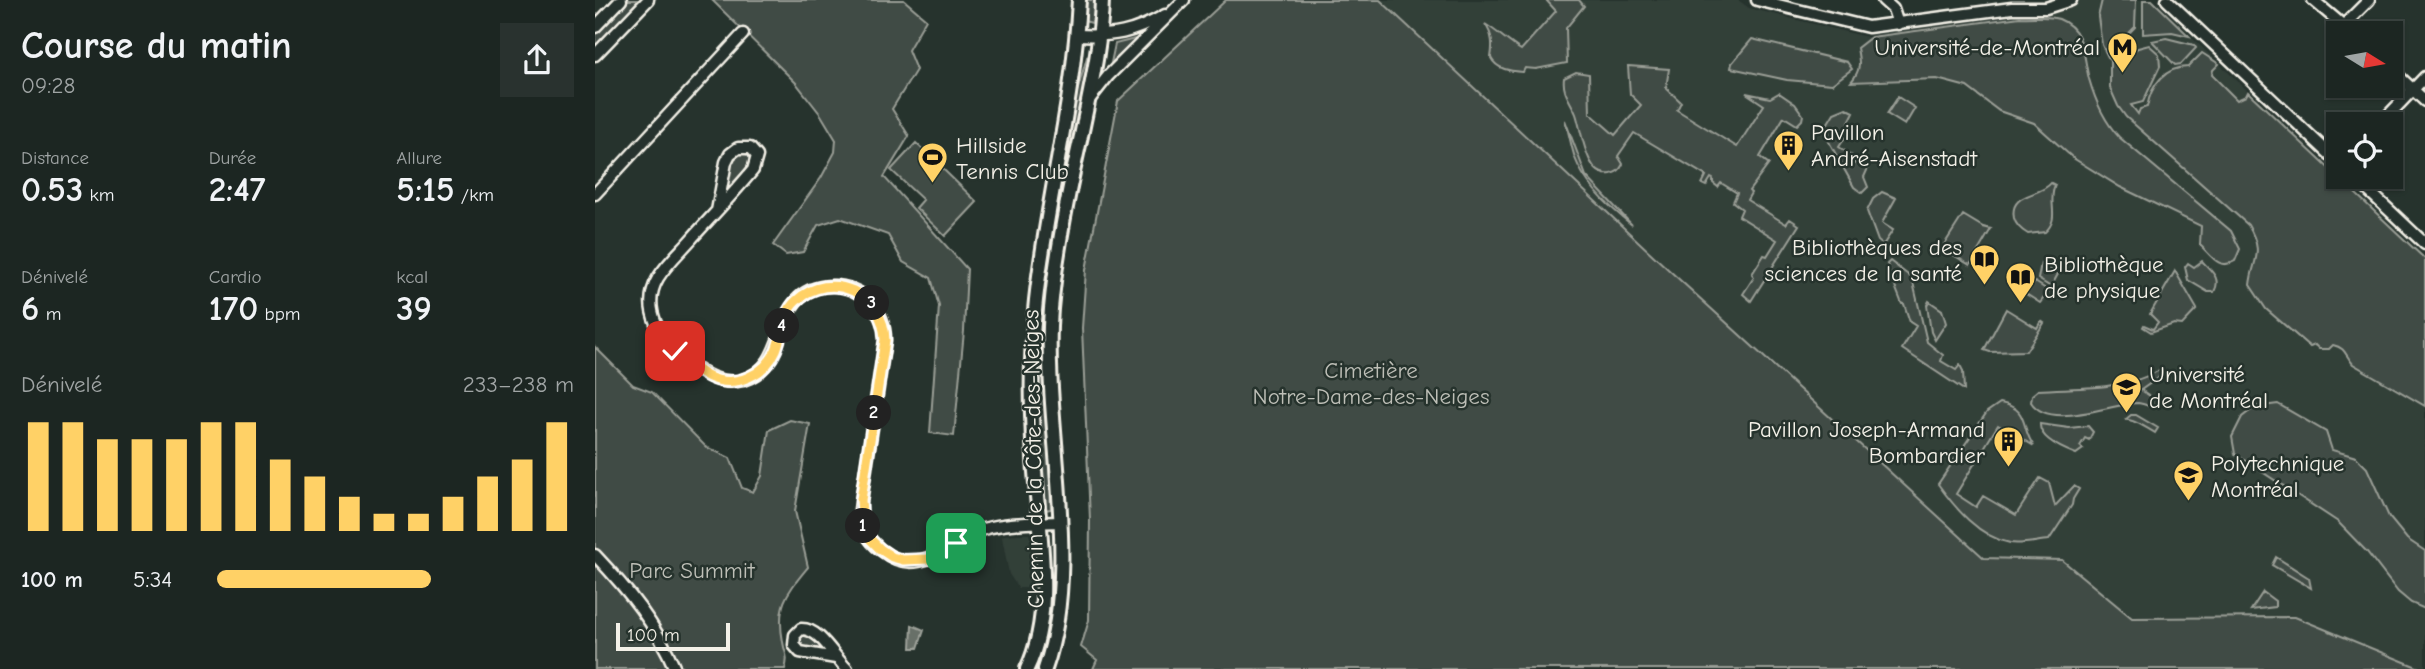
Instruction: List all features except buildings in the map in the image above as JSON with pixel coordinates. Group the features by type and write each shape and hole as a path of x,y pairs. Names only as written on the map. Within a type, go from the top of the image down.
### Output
{"main road":[{"name":"Chemin de la Côte-des-Neiges","path":"1027,669 1036,642 1041,606 1042,563 1033,443 1034,328 1038,282 1073,74 1079,0"},
{"name":"Chemin de la Côte-des-Neiges","path":"1045,669 1051,649 1058,601 1059,522 1050,326 1052,295 1100,36 1102,0"}],"street":[{"path":"595,27 621,0"},
{"path":"595,55 648,0"},
{"path":"1088,100 1105,79 1184,0"},
{"path":"1757,0 1863,27 2025,4 2046,8 2071,0"},
{"path":"1883,0 1893,9 1898,24"},
{"path":"2168,0 2326,151"},
{"path":"2313,0 2339,21"},
{"path":"2348,21 2369,0"},
{"path":"1077,35 1100,36 1134,30 1172,11"},
{"path":"595,194 743,34"},
{"path":"2392,112 2425,77"},
{"path":"2403,80 2425,102"},
{"path":"717,211 728,158 738,148 750,148 757,156 754,168 717,211 664,269 654,288 654,322 662,337 699,371 728,382 747,378 762,369 778,345 786,315 800,298 811,290 842,286 865,297 874,306 885,330 884,351 860,506 863,526 881,551 892,557 919,561 935,557 963,538 983,529 1001,525 1059,522"},
{"path":"2367,189 2425,244"},
{"path":"595,555 629,592 649,619 665,645 675,669"},
{"path":"836,658 847,669"}],"shaded area":[{"name":"Université de Montréal","path":"1380,0 1738,0 1749,8 1867,37 2034,18 2078,2 2077,0 2152,0 2326,165 2326,189 2351,189 2425,259 2425,669 2295,617 2131,618 2062,560 1984,558 1670,271"},
{"path":"1029,534 1032,538 1034,588 1018,588 1009,574 1002,537"},
{"path":"912,625 924,630 918,648 911,648"}],"green space":[{"path":"625,0 643,0 595,49 595,31"},
{"path":"712,0 904,0 926,19 908,50 916,70 892,109 909,136 884,177 967,269 954,436 930,433 939,306 931,278 903,262 888,235 840,218 818,225 803,252 786,255 773,245 821,178 835,152 836,140 796,83"},
{"path":"1085,0 1096,0 1092,23 1084,21"},
{"name":"Cimetière Notre-Dame-des-Neiges","path":"1226,0 1380,0 1670,271 1984,558 2062,560 2132,618 2295,617 2422,669 1093,669 1097,660 1081,647 1089,620 1090,520 1082,328 1086,270 1118,101"},
{"path":"1546,0 1579,0 1584,6 1566,28 1567,63 1536,69 1525,68 1523,72 1497,65 1491,58 1492,40 1485,24 1521,50 1556,11"},
{"path":"2102,0 2136,0 2135,27 2118,50 2125,56 2149,45 2159,54 2160,66 2143,102 2131,105 2138,114 2140,109 2147,107 2152,91 2160,79 2172,70 2188,67 2202,53 2219,64 2212,75 2237,100 2248,92 2326,166 2326,189 2351,189 2425,259 2425,406 2353,364 2337,346 2333,345 2329,349 2319,349 2315,345 2310,347 2266,309 2250,285 2257,250 2248,225 2126,117 2118,106 2110,88 2110,61 2102,45 2098,17"},
{"path":"2143,0 2152,0 2189,36 2172,32 2143,34"},
{"path":"2020,17 2055,18 2074,30 2082,44 2094,95 2109,125 2119,137 2231,231 2240,249 2235,261 2229,264 2220,263 2200,245 2201,226 2120,187 2073,158 2034,123 1999,111 1967,87 1937,79 1851,82 1859,66 1857,48 1871,37"},
{"path":"1139,38 1111,63 1115,44"},
{"path":"2166,38 2194,45 2196,48 2181,64 2175,65 2152,41"},
{"path":"1752,39 1847,62 1852,69 1832,84 1787,80 1731,68 1732,63"},
{"path":"1087,57 1090,58 1050,270 1047,269 1077,92"},
{"path":"1628,66 1669,69 1666,88 1681,102 1677,110 1737,147 1764,105 1746,93 1770,98 1779,93 1795,104 1803,115 1797,125 1784,117 1760,157 1769,164 1749,191 1751,193 1747,200 1786,224 1790,219 1799,225 1751,301 1743,294 1754,277 1752,274 1777,240 1739,216 1742,209 1733,202 1737,193 1721,183 1718,187 1711,178 1706,186 1702,184 1706,176 1634,133 1618,156 1623,164 1617,172 1603,174 1591,162 1576,114 1566,93 1564,78 1576,72 1589,74 1590,113 1615,135 1641,105 1630,94"},
{"path":"1898,97 1915,108 1905,125 1887,114"},
{"path":"1846,108 1854,112 1849,122 1853,125 1839,147 1851,155 1848,160 1854,164 1857,159 1869,166 1864,177 1868,187 1862,193 1854,187 1823,131 1834,113"},
{"path":"1565,120 1586,176 1632,225 1592,187 1579,168"},
{"name":"Hillside Tennis Club","path":"916,143 977,202 945,236 916,208 923,200 891,170"},
{"path":"739,153 749,156 749,166 727,189 730,165"},
{"path":"2051,183 2055,185 2050,227 2045,232 2028,234 2019,228 2015,221 2016,204"},
{"path":"1882,192 1896,198 1882,223 1893,230 1883,245 1878,241 1867,211 1873,199"},
{"path":"1963,215 1991,229 1970,265 1942,248"},
{"path":"1890,261 1912,278 1927,342 1943,355 1941,361 1956,370 1960,365 1964,390 1902,349 1916,326 1910,322 1902,304 1888,268"},
{"path":"2202,261 2216,279 2214,292 2208,292 2188,280 2185,267 2188,263 2194,267"},
{"path":"2041,263 2058,274 2051,287 2038,279"},
{"path":"1047,271 1050,271 1043,339 1051,509 1045,510 1039,390"},
{"path":"2175,271 2197,309 2182,325 2174,324 2151,332 2143,327 2144,325 2153,329 2158,322 2150,314"},
{"path":"2035,282 2049,291 2040,303 2023,292"},
{"path":"1929,301 1942,310 1946,323 1935,340 1931,332 1927,305"},
{"path":"2006,309 2037,328 2041,321 2044,323 2026,351 1984,350"},
{"name":"Parc Summit","path":"595,347 633,385 652,392 706,447 730,458 742,488 753,492 762,476 769,430 790,420 810,424 795,511 808,567 789,593 782,609 781,629 787,658 785,669 595,669"},
{"path":"2160,370 2165,373 2141,390 2159,402 2155,408 2138,403 2066,415 2040,410 2031,402 2032,395 2038,390 2116,385 2146,377"},
{"path":"2000,403 2016,409 2020,414 2034,446 1998,425 1956,494 1976,507 1983,496 2016,515 2040,478 2049,483 2055,506 2074,486 2079,489 2072,505 2049,540 2010,543 1988,535 1960,512 1938,484 1987,412"},
{"path":"2278,404 2326,432 2332,450 2356,457 2367,468 2389,517 2407,539 2425,551 2425,609 2411,603 2398,592 2367,552 2338,522 2235,454 2232,437 2242,417 2255,407"},
{"path":"2136,415 2158,428 2155,433 2136,422 2125,420"},
{"path":"2040,424 2069,428 2088,426 2093,432 2089,440 2085,438 2080,446 2083,449 2076,454 2043,434"},
{"path":"2276,557 2309,578 2311,588 2272,565"},
{"path":"2263,592 2275,601 2275,607 2251,610"},
{"path":"802,635 810,636 826,653 802,647 798,641"}],"place":[{"name":"Université-de-Montréal","path":"2123,74"},
{"name":"Pavillon André-Aisenstadt","path":"1788,172"},
{"name":"Hillside Tennis Club","path":"933,185"},
{"name":"Bibliothèques des sciences de la santé","path":"1985,287"},
{"name":"Bibliothèque de physique","path":"2021,304"},
{"name":"Université de Montréal","path":"2126,414"},
{"name":"Pavillon Joseph-Armand Bombardier","path":"2008,469"},
{"name":"Polytechnique Montréal","path":"2188,503"}],"route":[{"path":"675,351 707,376 728,382 741,380 754,375 768,363 778,345 787,312 796,301 820,287 842,286 858,292 874,306 884,327 885,340 861,500 863,527 880,549 903,560 928,559 956,543"}]}
